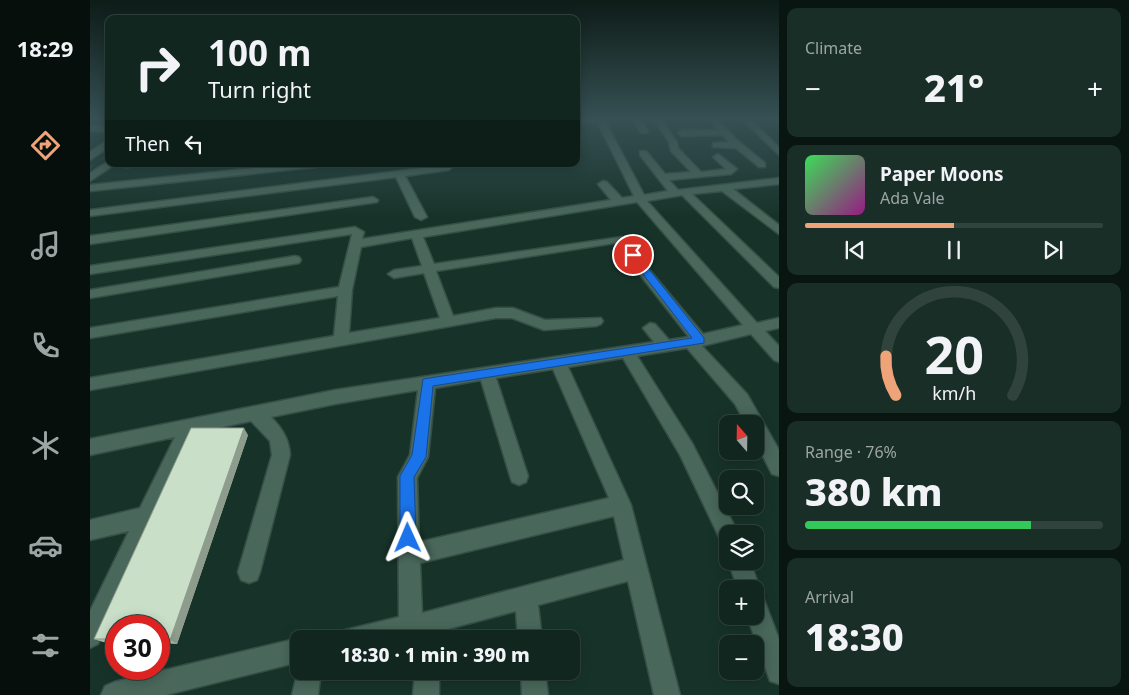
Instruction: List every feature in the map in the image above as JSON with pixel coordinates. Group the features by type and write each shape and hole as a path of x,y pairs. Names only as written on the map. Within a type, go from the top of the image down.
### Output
{"street":[{"path":"615,151 640,199 779,356"},
{"path":"676,151 699,175"},
{"path":"745,151 762,165"},
{"path":"643,153 662,177 779,284"},
{"path":"90,157 105,163"},
{"path":"662,177 699,175 732,170 718,157"},
{"path":"90,178 105,167"},
{"path":"90,188 288,167"},
{"path":"90,213 446,168"},
{"path":"399,174 421,218"},
{"path":"356,244 679,192 778,182"},
{"path":"603,184 618,202"},
{"path":"724,187 779,231"},
{"path":"90,240 373,200"},
{"path":"90,270 351,230 358,232 345,290 341,338"},
{"path":"417,235 448,321"},
{"path":"394,274 430,270 618,239 740,399 779,468"},
{"path":"90,294 295,260"},
{"path":"90,333 345,290"},
{"path":"90,384 341,338 505,312 544,326 596,321"},
{"path":"90,447 335,397 695,342 779,323"},
{"path":"650,328 666,346"},
{"path":"627,352 686,449 724,525"},
{"path":"558,363 601,456 621,505 667,695"},
{"path":"487,374 519,476"},
{"path":"427,383 419,457 407,476 409,555 421,630 526,597 636,568"},
{"path":"249,572 281,455 282,444 269,426 254,413"},
{"path":"90,636 144,517 189,426"},
{"path":"409,555 621,505"},
{"path":"90,530 144,517"},
{"path":"526,597 529,630"},
{"path":"762,625 779,672"},
{"path":"114,695 175,687 290,653"},
{"path":"305,695 308,680"},
{"path":"426,695 427,680"},
{"path":"534,680 535,695"}],"building":[{"path":"191,428 244,428 170,640 170,615 105,615"},
{"path":"105,615 105,639 94,639"}],"route":[{"path":"408,538 407,476 419,457 427,383 700,340 633,255"}]}
